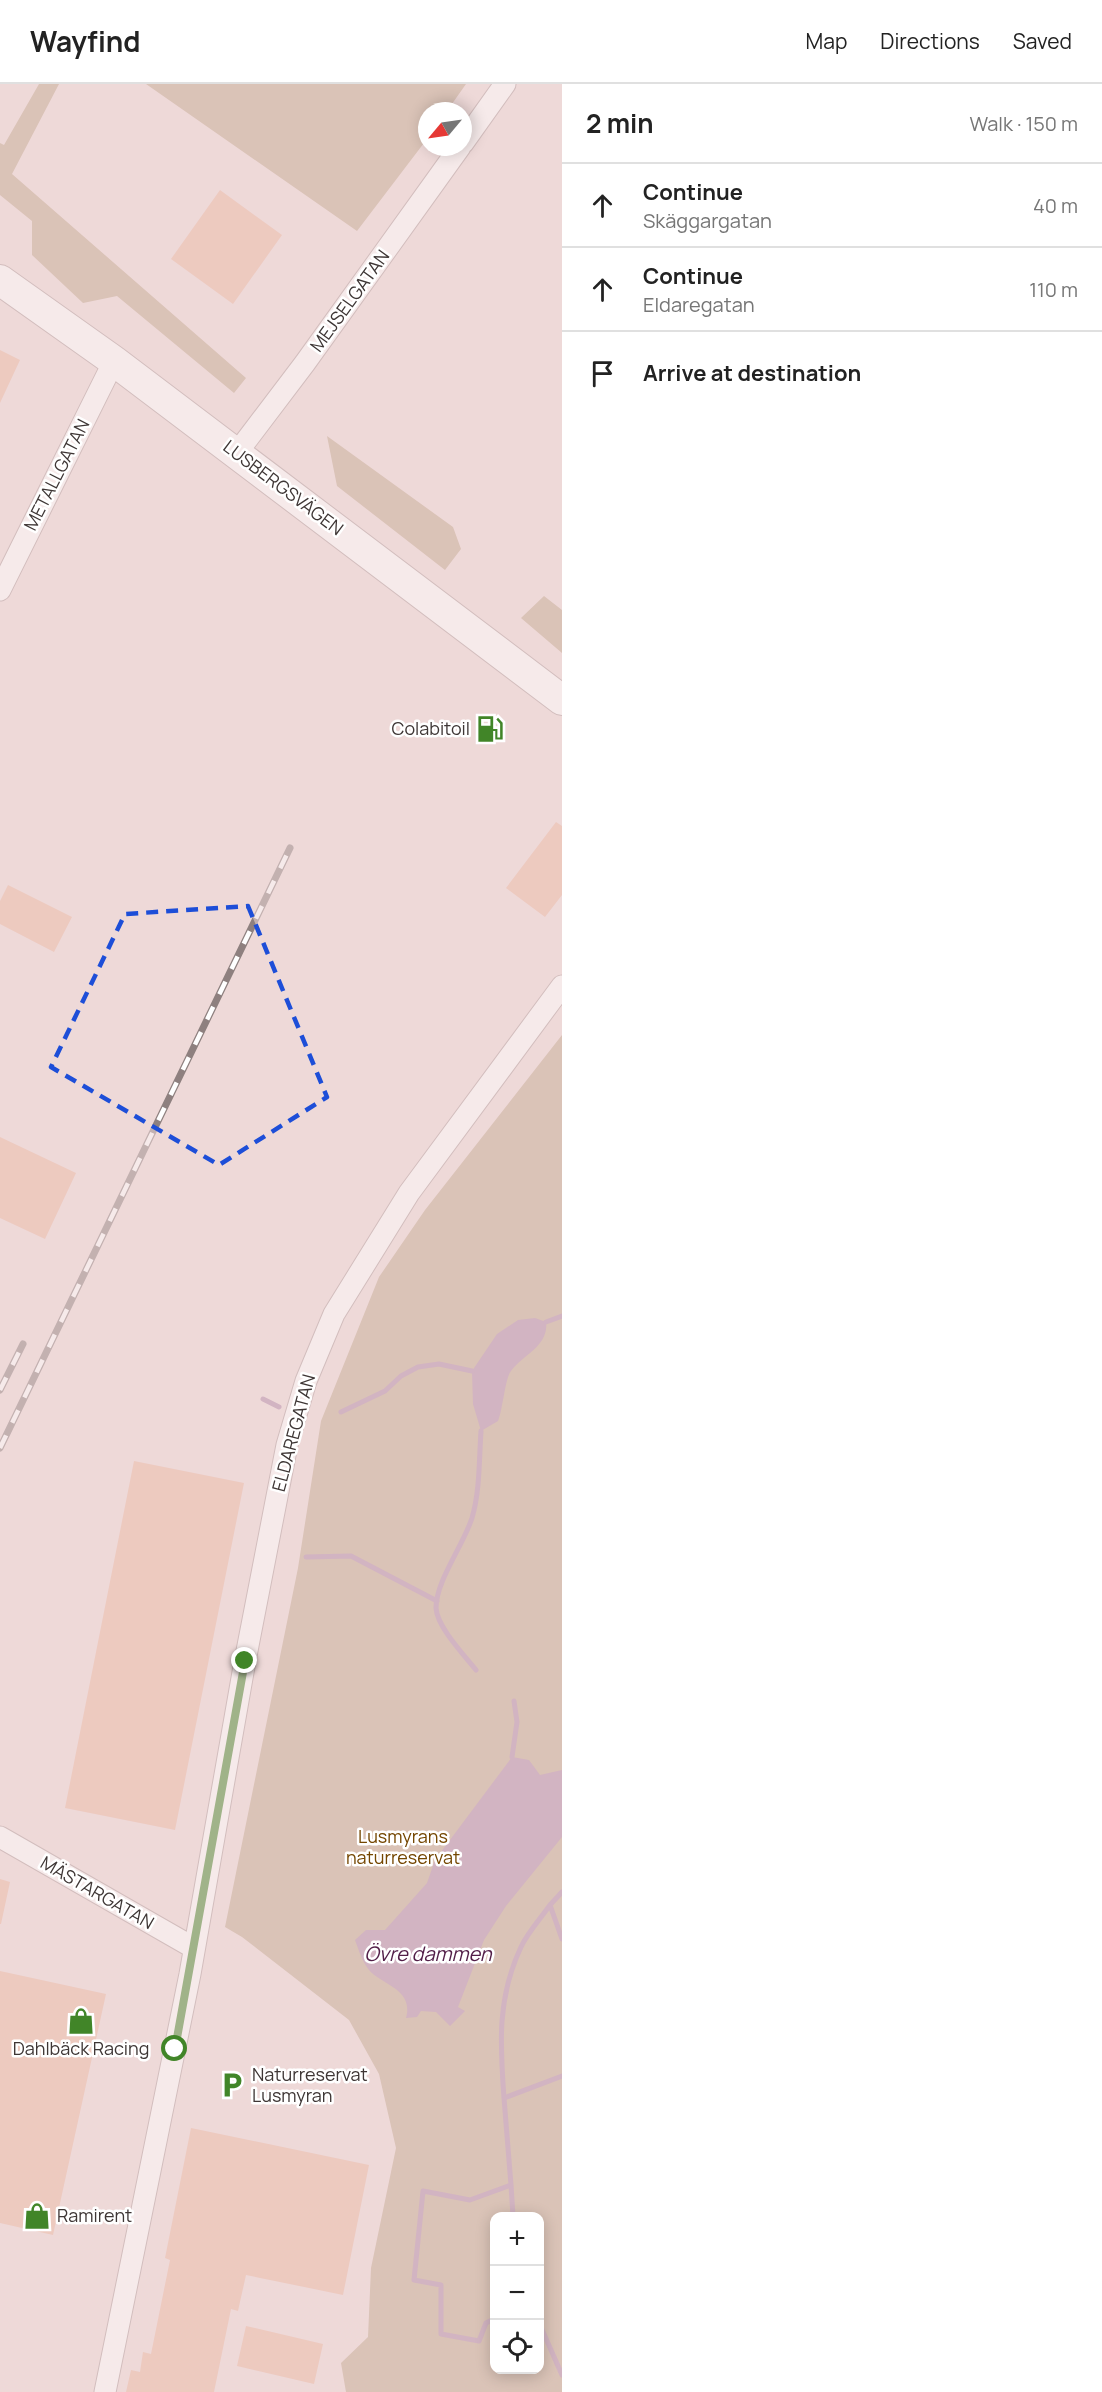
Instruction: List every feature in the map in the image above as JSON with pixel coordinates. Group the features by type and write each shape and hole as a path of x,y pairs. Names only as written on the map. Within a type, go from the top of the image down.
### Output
{"street":[{"path":"472,131 506,84"},
{"name":"MEJSELGATAN","path":"236,454 305,363 454,156"},
{"name":"LUSBERGSVÄGEN","path":"0,280 114,361 562,700"},
{"name":"METALLGATAN","path":"0,590 114,361"},
{"name":"ELDAREGATAN","path":"105,2392 194,1948 287,1445 306,1381 334,1314 409,1193 562,986"},
{"name":"MÄSTARGATAN","path":"0,1837 194,1948"}],"highlighted area":[{"path":"248,906 327,1097 219,1165 51,1067 125,914"}],"green space":[{"path":"39,84 59,84 12,174 246,378 234,393 117,296 83,303 32,255 32,221 0,195 0,143 4,145"},
{"path":"146,84 466,84 453,102 418,102 418,151 357,231"},
{"path":"327,436 453,527 461,549 445,570 337,486"},
{"path":"544,596 562,610 562,653 521,618"},
{"name":"Lusmyrans naturreservat","path":"562,1035 562,2392 346,2392 341,2363 368,2337 371,2268 396,2148 379,2074 349,2020 242,1937 225,1927 298,1568 321,1421 379,1277 425,1210"}],"water":[{"path":"535,1318 546,1322 544,1337 540,1344 511,1371 498,1421 481,1431 473,1404 472,1371 497,1334 518,1320"},
{"name":"Övre dammen","path":"512,1757 529,1760 540,1775 562,1770 562,1837 506,1906 484,1940 458,2007 465,2011 450,2026 436,2012 421,2011 417,2017 406,2018 405,2000 395,1989 369,1970 355,1940 366,1930 385,1930 427,1883 435,1860"}],"building":[{"path":"220,190 282,235 233,304 171,259"},
{"path":"0,350 20,360 0,403"},
{"path":"556,822 562,826 562,895 545,917 506,888"},
{"path":"8,885 72,917 54,952 0,924 0,901"},
{"path":"0,1137 76,1173 45,1239 0,1218"},
{"path":"134,1461 244,1483 175,1830 65,1808"},
{"path":"0,1879 10,1882 1,1924 0,1924"},
{"path":"0,1971 106,1994 53,2235 0,2223"},
{"path":"191,2128 369,2165 343,2295 246,2275 238,2311 231,2309 214,2392 126,2392 131,2370 140,2372 143,2352 151,2354 170,2260 165,2258"},
{"path":"246,2326 323,2344 314,2384 237,2366"}],"waterway":[{"path":"546,1322 562,1316"},
{"path":"341,1412 385,1391 401,1376 418,1367 439,1364 472,1371"},
{"path":"263,1399 279,1407"},
{"path":"476,1670 446,1632 436,1608 440,1586 468,1529 475,1508 481,1431"},
{"path":"306,1557 351,1556 437,1601"},
{"path":"512,1757 517,1722 514,1701"},
{"path":"562,1892 550,1905 562,1939"},
{"path":"504,2098 501,2040 508,1985 524,1941 550,1905"},
{"path":"492,2320 486,2323 479,2341 441,2334 441,2285 414,2280 423,2191 470,2200 511,2185 504,2098 562,2076"},
{"path":"511,2185 513,2212"},
{"path":"544,2334 562,2375"}],"railway":[{"path":"0,1448 290,848"},
{"path":"0,1390 23,1344"}],"place":[{"name":"Colabitoil","path":"490,729"},
{"name":"Dahlbäck Racing","path":"81,2021"},
{"name":"Naturreservat Lusmyran","path":"232,2085"},
{"name":"Ramirent","path":"37,2216"}],"route":[{"path":"175,2049 245,1661"}]}
